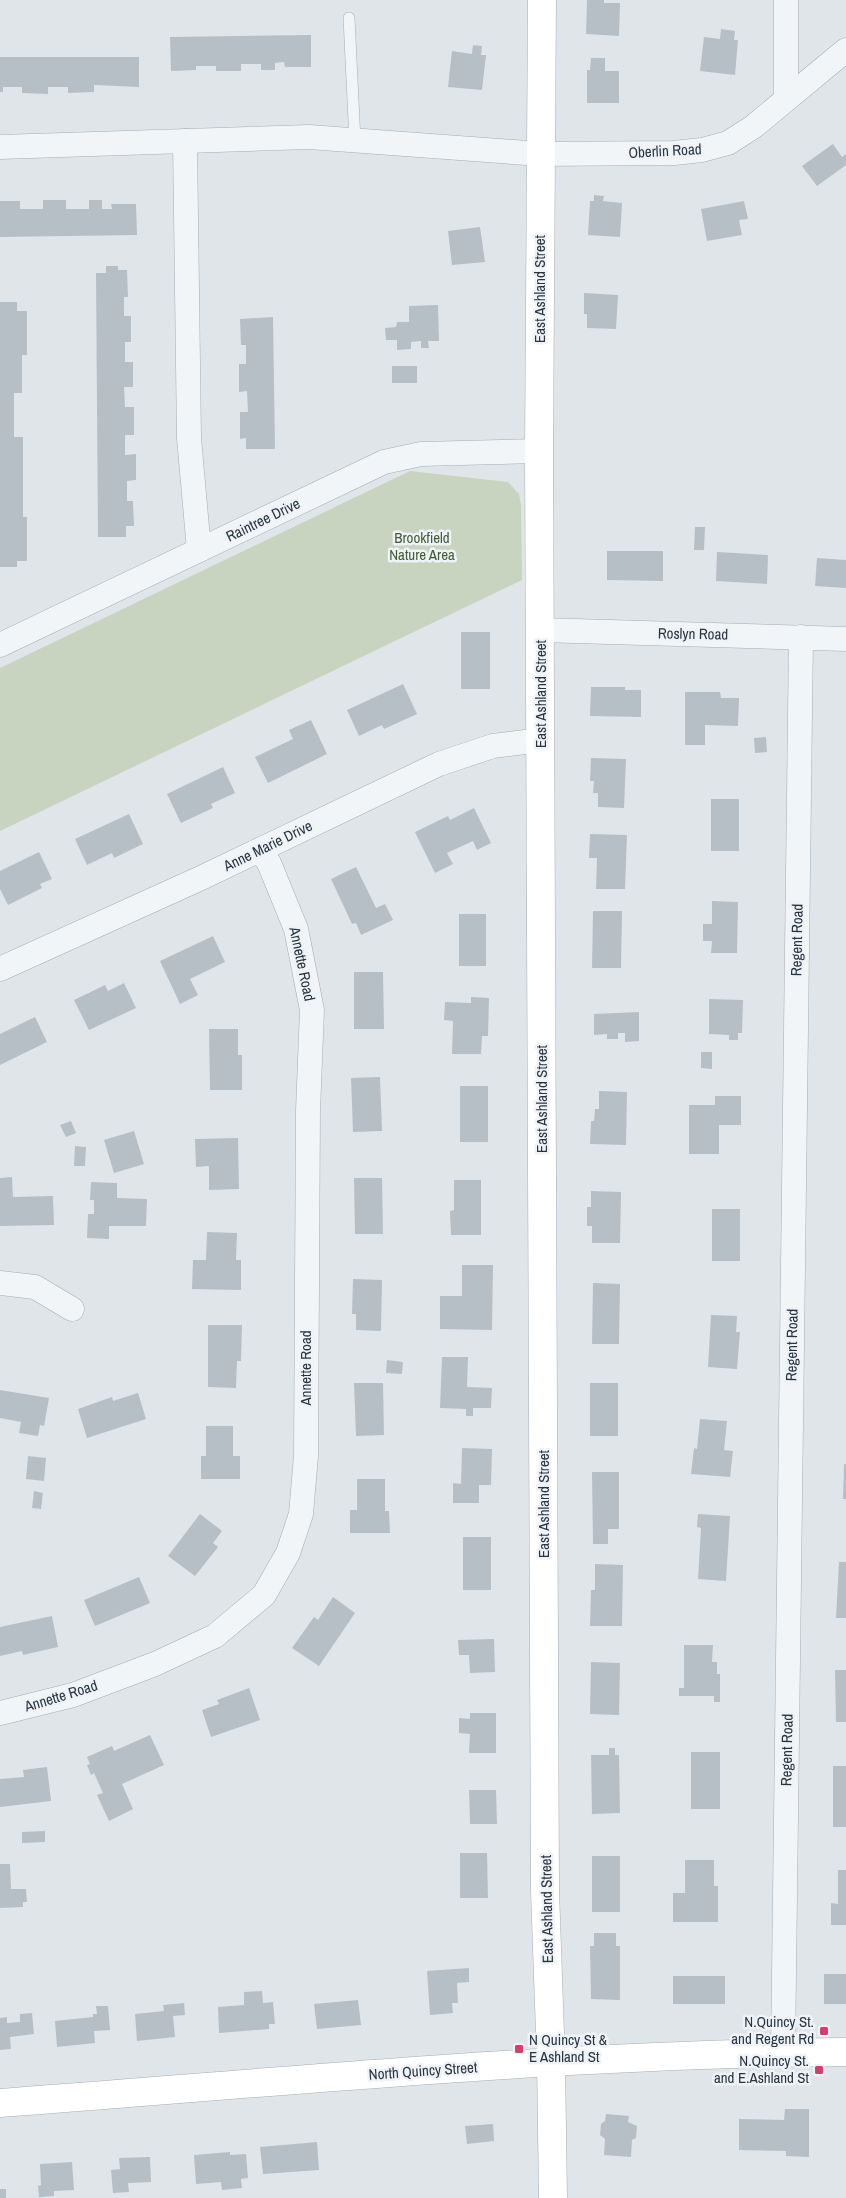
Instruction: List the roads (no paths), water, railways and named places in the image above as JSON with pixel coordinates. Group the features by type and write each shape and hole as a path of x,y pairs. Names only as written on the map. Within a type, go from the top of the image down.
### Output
{"main road":[{"name":"East Ashland Street","path":"542,0 539,451 545,1891 551,2062 553,2198"},
{"name":"North Quincy Street","path":"0,2103 551,2062 846,2052"}],"street":[{"path":"786,0 786,99"},
{"name":"Oberlin Road","path":"0,147 309,137 540,154 674,153 702,150 728,144 753,127 846,50"},
{"path":"186,141 189,438 199,550"},
{"name":"Raintree Drive","path":"0,645 384,462 421,454 539,451"},
{"name":"Roslyn Road","path":"540,630 801,636 846,639"},
{"name":"Regent Road","path":"783,2053 801,636"},
{"name":"Anne Marie Drive","path":"0,969 260,850 439,764 492,746 541,740"},
{"name":"Annette Road","path":"0,1713 73,1695 155,1664 215,1636 264,1595 288,1552 301,1514 306,1456 308,1111 312,1010 296,929 270,863 260,850"},
{"path":"0,1283 35,1287 72,1309"}],"lane":[{"path":"349,18 355,141"}],"place":[{"name":"N.Quincy St. and Regent Rd","path":"824,2031"},
{"name":"N Quincy St & E Ashland St","path":"519,2049"},
{"name":"N.Quincy St. and E.Ashland St","path":"819,2070"}],"park label":[{"name":"Brookfield Nature Area","path":"422,546"}]}
